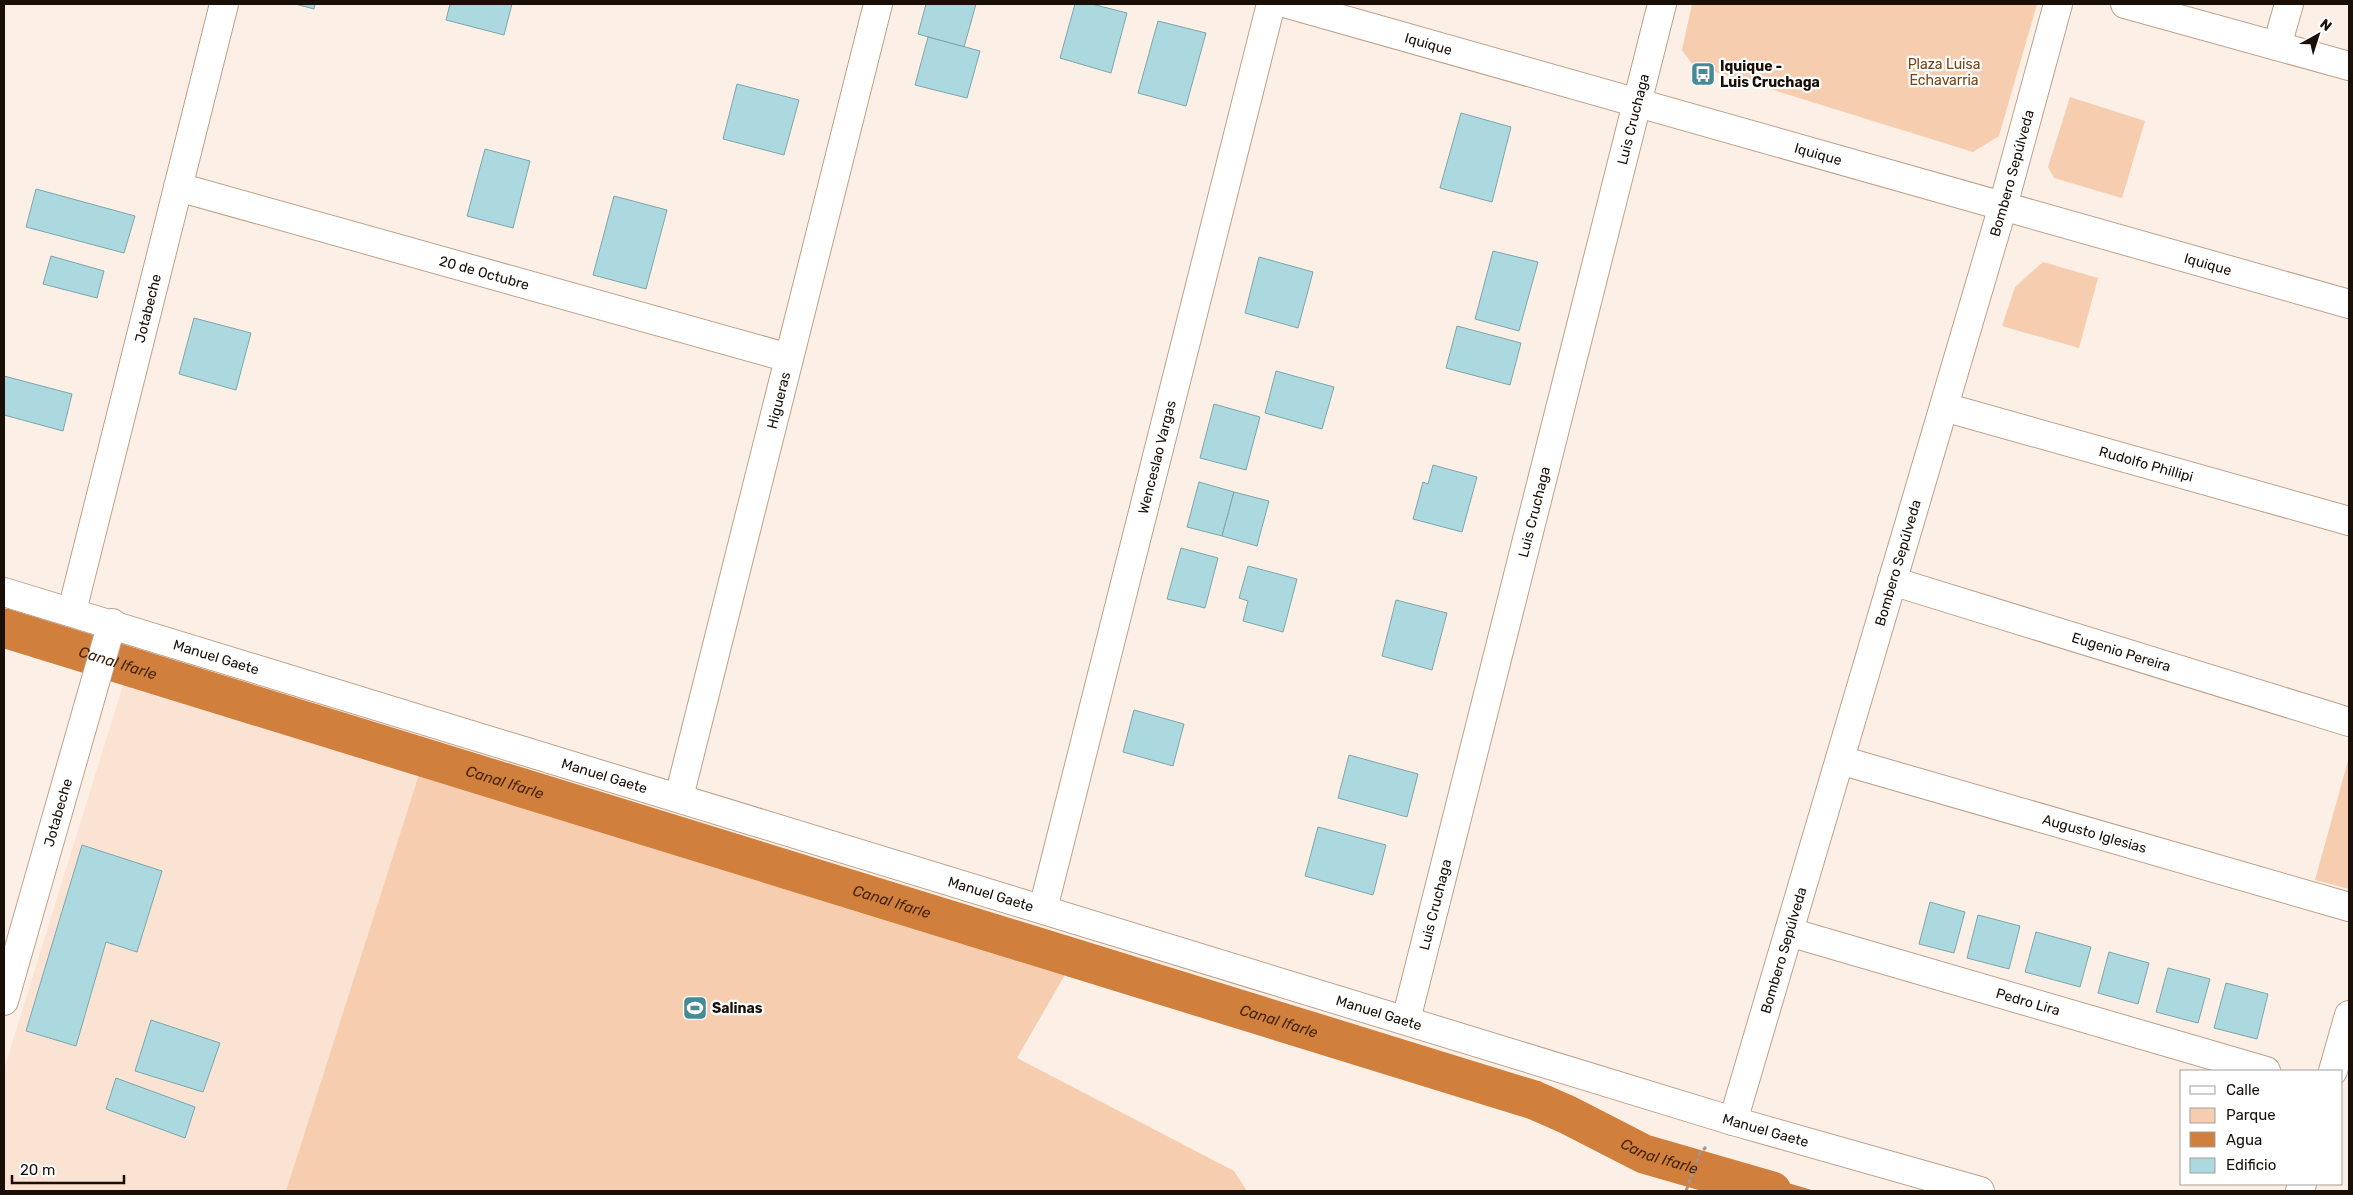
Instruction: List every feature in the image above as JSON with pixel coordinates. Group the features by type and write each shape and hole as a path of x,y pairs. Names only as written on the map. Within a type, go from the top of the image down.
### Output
{"street":[{"name":"Jotabeche","path":"72,611 224,4"},
{"name":"Higueras","path":"679,797 878,4"},
{"name":"Wenceslao Vargas","path":"1043,909 1270,4"},
{"name":"Iquique","path":"1288,4 2349,304"},
{"name":"Luis Cruchaga","path":"1406,1020 1662,4"},
{"name":"Bombero Sepúlveda","path":"1733,1121 2003,206 2058,4"},
{"path":"2125,4 2349,66"},
{"path":"2277,46 2289,4"},
{"name":"20 de Octubre","path":"178,187 789,358"},
{"name":"Rudolfo Phillipi","path":"1944,407 2349,522"},
{"name":"Eugenio Pereira","path":"1892,581 2349,722"},
{"name":"Manuel Gaete","path":"4,592 72,611 109,632 679,797 1733,1121 1980,1191"},
{"name":"Jotabeche","path":"4,1000 109,632"},
{"name":"Augusto Iglesias","path":"1840,760 2349,907"},
{"name":"Pedro Lira","path":"1789,932 2263,1070"},
{"path":"2333,1070 2349,1015"}],"path":[{"path":"1687,1189 1700,1153"}],"shaded area":[{"path":"128,669 422,765 286,1191 4,1191 4,1069"}],"green space":[{"name":"Plaza Luisa Echavarria","path":"1692,4 2037,4 1999,136 1973,152 1693,65 1682,50"},
{"path":"2070,97 2145,121 2122,198 2054,178 2048,167"},
{"path":"2043,262 2098,278 2079,348 2002,326 2015,287"},
{"path":"2349,757 2349,889 2315,880"},
{"name":"Salinas","path":"422,765 1074,959 1017,1058 1234,1171 1247,1191 286,1191"}],"water":[{"path":"1648,1141 1815,1191 1735,1191 1693,1182 1640,1165"}],"building":[{"path":"295,4 315,4 314,9"},
{"path":"450,4 512,4 504,35 446,20"},
{"path":"926,4 976,4 964,47 918,34"},
{"path":"1075,4 1092,4 1127,13 1111,73 1060,58"},
{"path":"1158,21 1206,33 1186,106 1138,93"},
{"path":"928,37 980,51 967,98 915,85"},
{"path":"737,84 799,100 784,155 723,139"},
{"path":"1461,113 1511,127 1492,202 1440,188"},
{"path":"485,149 530,161 513,228 467,216"},
{"path":"36,189 135,216 124,253 26,227"},
{"path":"614,196 667,210 646,289 593,275"},
{"path":"1493,251 1538,262 1519,331 1475,319"},
{"path":"51,256 104,271 97,298 43,284"},
{"path":"1259,257 1313,272 1298,328 1245,313"},
{"path":"194,318 251,333 236,390 179,374"},
{"path":"1457,326 1521,343 1510,385 1446,368"},
{"path":"1276,371 1334,387 1322,429 1265,413"},
{"path":"4,376 72,394 63,431 4,415"},
{"path":"1214,404 1260,417 1246,470 1200,458"},
{"path":"1433,465 1477,477 1462,532 1413,519 1423,482 1428,484"},
{"path":"1199,482 1234,492 1222,536 1187,527"},
{"path":"1234,492 1269,501 1257,546 1222,536"},
{"path":"1181,548 1218,558 1205,608 1167,599"},
{"path":"1248,566 1297,579 1283,632 1243,621 1248,601 1239,598"},
{"path":"1396,600 1447,613 1432,670 1382,656"},
{"path":"1134,710 1184,724 1173,766 1123,752"},
{"path":"1349,755 1418,774 1407,817 1338,798"},
{"path":"1318,827 1386,845 1373,895 1305,876"},
{"path":"82,845 162,871 137,952 106,942 76,1046 26,1031"},
{"path":"1930,902 1965,912 1954,953 1919,944"},
{"path":"1978,915 2020,926 2009,969 1967,958"},
{"path":"2036,932 2091,947 2080,987 2025,972"},
{"path":"2109,952 2149,963 2138,1004 2098,993"},
{"path":"2168,968 2210,979 2198,1023 2156,1012"},
{"path":"2226,983 2268,994 2257,1039 2214,1028"},
{"path":"151,1020 220,1043 203,1092 135,1071"},
{"path":"116,1078 195,1107 185,1138 106,1109"}],"waterway":[{"name":"Canal Ifarle","path":"4,628 1534,1100 1568,1115 1644,1154 1772,1191"}],"place":[{"name":"Iquique - Luis Cruchaga","path":"1703,74"},
{"name":"Salinas","path":"695,1008"}]}
